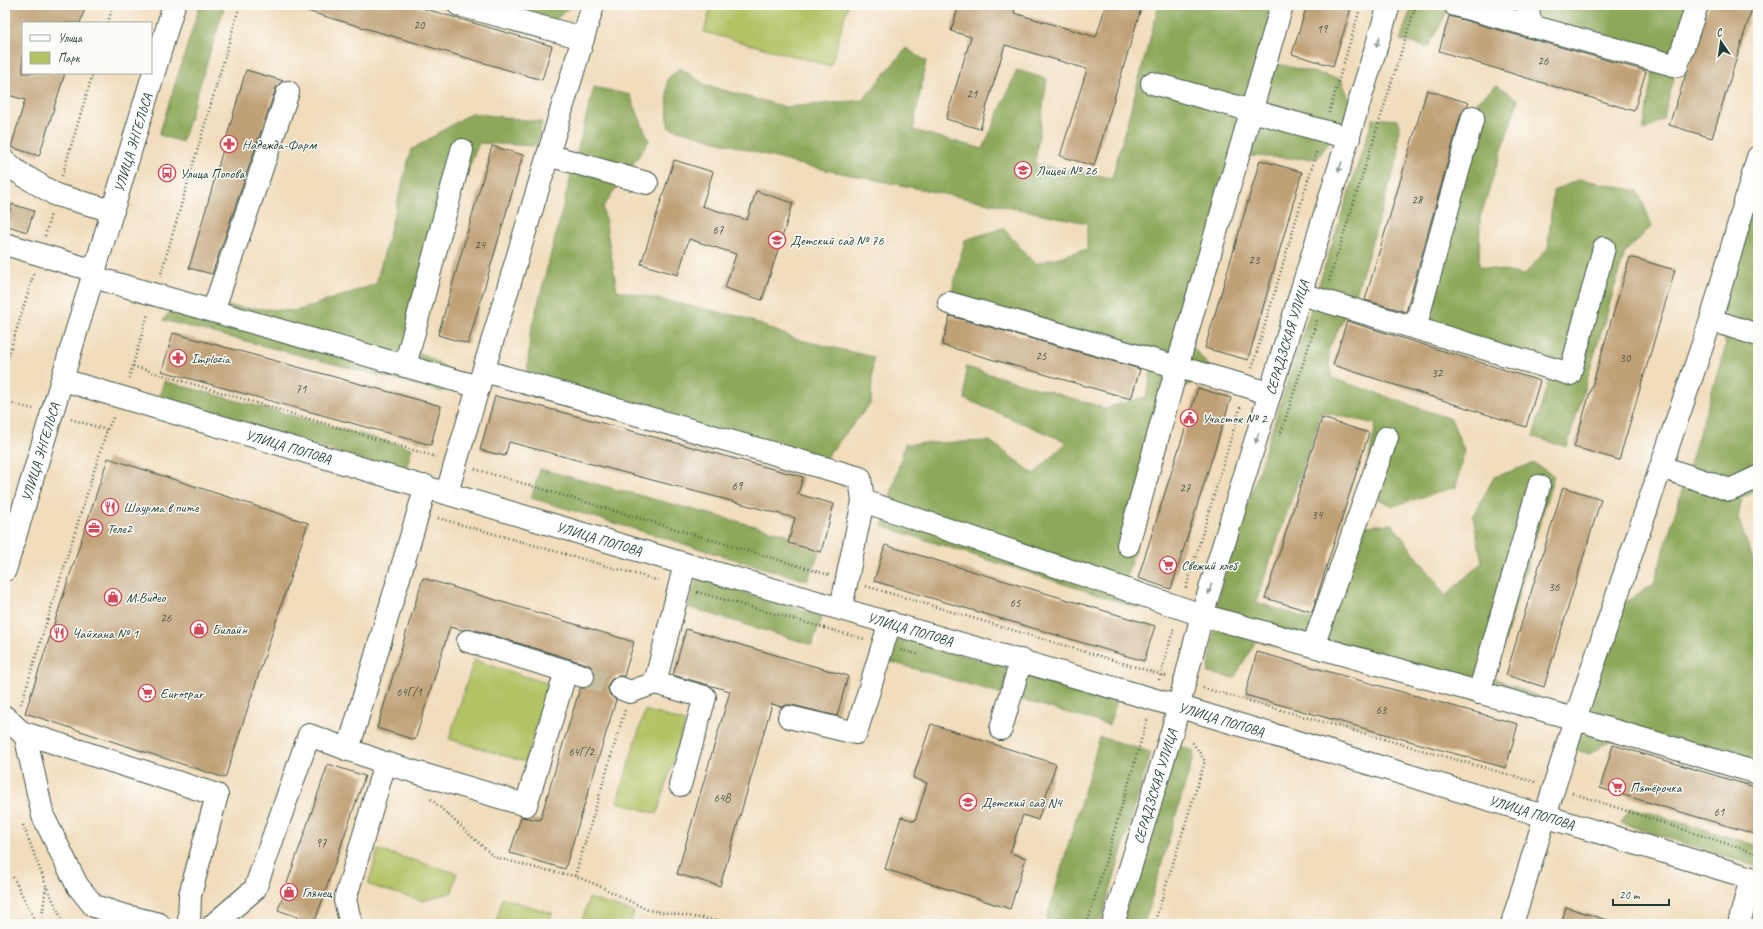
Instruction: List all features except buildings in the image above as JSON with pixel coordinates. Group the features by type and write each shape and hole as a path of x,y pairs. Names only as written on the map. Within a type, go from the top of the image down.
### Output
{"street":[{"name":"УЛИЦА ЭНГЕЛЬСА","path":"5,570 9,542 63,380 174,5"},
{"path":"459,5 583,38"},
{"path":"447,492 593,5"},
{"path":"1128,545 1177,367 1282,5"},
{"name":"СЕРАДЗСКАЯ УЛИЦА","path":"1113,924 1187,709 1186,683 1202,615 1389,5"},
{"path":"1456,5 1529,15 1677,66 1697,5"},
{"path":"1152,83 1349,138"},
{"path":"213,311 288,92"},
{"path":"1414,328 1473,117"},
{"path":"405,366 462,150"},
{"path":"548,155 647,183"},
{"path":"1512,924 1575,720 1711,320 1754,184 1758,157"},
{"path":"5,161 18,172 56,195 113,211"},
{"path":"5,244 39,254 154,294 405,366 482,379 860,478 863,501 841,608"},
{"path":"1301,294 1570,374 1604,248"},
{"path":"949,302 1270,394"},
{"path":"1711,320 1758,335"},
{"name":"УЛИЦА ПОПОВА","path":"63,380 447,492 685,564 1021,660 1150,709 1187,709 1754,879"},
{"path":"1313,646 1387,437"},
{"path":"1661,467 1730,490 1758,477"},
{"path":"348,750 426,486"},
{"path":"1479,693 1539,486"},
{"path":"863,501 1202,615 1758,773"},
{"path":"655,683 685,564"},
{"path":"789,716 856,733 890,622"},
{"path":"214,924 255,889 309,735 385,763 526,805 575,674 468,641"},
{"path":"1001,729 1021,660"},
{"path":"625,690 655,683 706,697 680,785"},
{"path":"5,717 23,733 217,795 190,895 189,924"},
{"path":"23,733 43,816 77,885 94,906 122,916 158,924"},
{"path":"351,924 345,900 385,763"},
{"path":"1739,924 1754,879"}],"path":[{"path":"108,22 113,5"},
{"path":"23,733 21,706 106,430 123,398 133,366 240,5"},
{"path":"1087,924 1246,386 1361,5"},
{"path":"1279,438 1416,5"},
{"path":"5,367 93,74"},
{"path":"133,366 1186,683"},
{"path":"418,513 927,657"},
{"path":"1154,924 1205,761 1190,739 1187,709 1201,688 1555,787 1758,854"},
{"path":"575,876 625,690"},
{"path":"1140,717 1150,709"},
{"path":"430,798 494,857 575,876 648,910 713,920 726,924"},
{"path":"22,822 46,885 64,924"},
{"path":"13,877 37,924"},
{"path":"41,924 46,885"}],"green space":[{"path":"200,5 225,5 182,142 159,135"},
{"path":"447,5 572,5 542,32"},
{"path":"711,5 848,5 831,66 704,32"},
{"path":"1159,5 1292,5 1274,63 1341,79 1353,108 1317,159 1246,156 1191,345 1213,371 1180,390 1126,580 1161,602 1139,608 882,526 905,444 990,441 1034,474 1067,442 965,399 966,367 1105,408 1146,397 1152,368 949,303 965,240 1003,228 1035,264 1087,249 1087,223 797,164 668,127 667,79 680,68 708,86 786,107 863,100 906,48 926,61 913,130 983,149 1017,70 1047,79 1035,164 1112,178"},
{"path":"1412,5 1451,5 1427,48 1425,46 1400,40"},
{"path":"1459,5 1694,5 1663,119 1643,131 1654,64"},
{"path":"1497,85 1518,100 1480,218 1479,266 1524,275 1548,248 1553,191 1580,179 1638,191 1652,226 1625,252 1567,447 1533,437 1551,370 1347,311 1328,350 1332,378 1451,419 1464,450 1456,487 1393,506 1362,491 1376,424 1322,412 1256,602 1314,621 1350,527 1392,524 1445,596 1482,562 1473,517 1494,477 1534,463 1554,476 1494,678 1537,696 1541,716 1256,641 1234,678 1208,673 1220,590 1373,118 1399,120 1398,157 1356,294 1406,317 1418,312 1478,101"},
{"path":"594,87 630,95 649,141 603,207 617,290 742,317 796,339 873,357 871,403 818,467 526,390 530,334"},
{"path":"471,113 542,122 537,146 479,143 410,314 412,348 454,372 443,392 163,320 177,303 296,311 376,284 411,150"},
{"path":"1750,213 1758,216 1758,490 1742,498 1738,518 1758,574 1758,769 1626,730 1590,754 1572,749 1624,603 1654,583 1726,345 1718,317"},
{"path":"164,381 412,448 405,473 159,397"},
{"path":"540,469 823,544 807,581 531,498"},
{"path":"697,578 822,616 812,645 688,607"},
{"path":"896,637 1118,698 1109,725 888,661"},
{"path":"474,660 549,684 525,762 449,739"},
{"path":"645,710 685,722 657,814 617,802"},
{"path":"1100,737 1151,752 1100,924 1045,924"},
{"path":"1173,744 1195,751 1144,924 1122,924"},
{"path":"1631,807 1758,846 1758,867 1621,823"},
{"path":"378,850 457,873 452,892 423,901 368,885"},
{"path":"502,898 552,913 549,924 496,924"},
{"path":"589,898 634,912 630,924 581,924"}],"tunnel":[{"path":"583,676 620,688"}],"place":[{"name":"Надежда-Фарм","path":"229,144"},
{"name":"Лицей № 26","path":"1023,170"},
{"name":"Улица Попова","path":"167,173"},
{"name":"Детский сад № 76","path":"777,240"},
{"name":"Implozia","path":"178,358"},
{"name":"Участок № 2","path":"1189,418"},
{"name":"Шаурма в пите","path":"110,507"},
{"name":"Теле2","path":"94,528"},
{"name":"Свежий хлеб","path":"1168,565"},
{"name":"М.Видео","path":"113,597"},
{"name":"Билайн","path":"199,629"},
{"name":"Чайхана № 1","path":"59,633"},
{"name":"Eurospar","path":"147,693"},
{"name":"Пятёрочка","path":"1617,787"},
{"name":"Детский сад N4","path":"968,802"},
{"name":"Глянец","path":"289,892"}]}
